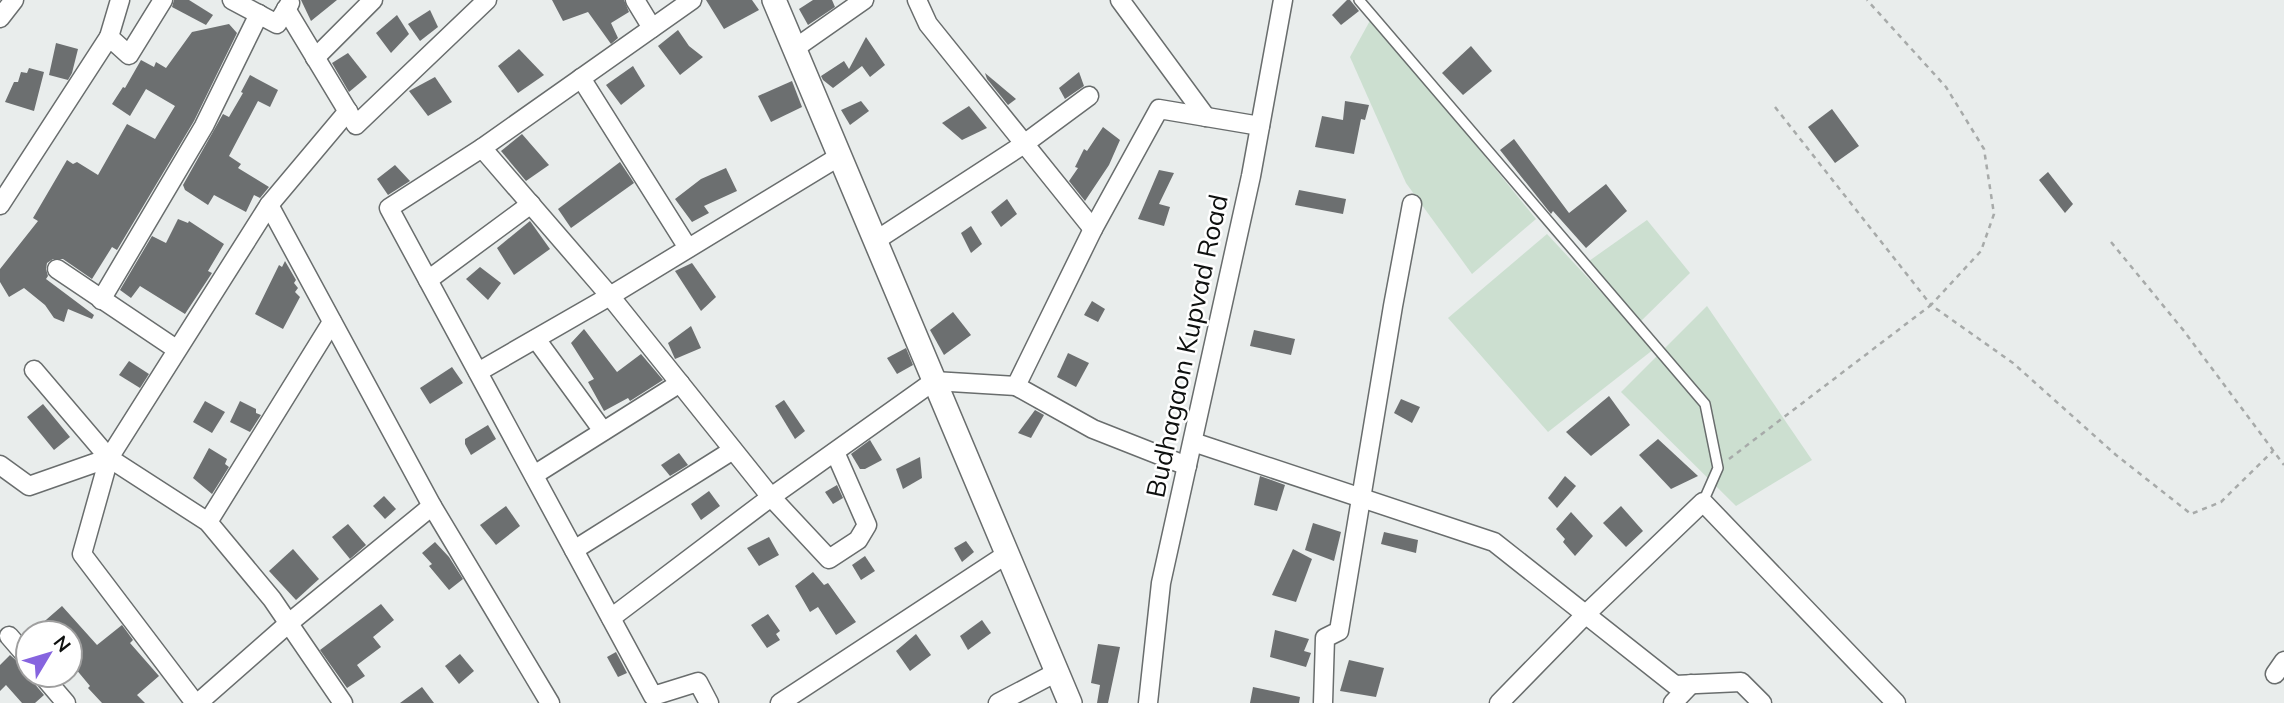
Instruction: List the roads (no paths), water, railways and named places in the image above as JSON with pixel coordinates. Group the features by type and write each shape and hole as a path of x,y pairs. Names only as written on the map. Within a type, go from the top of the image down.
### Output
{"street":[{"path":"0,18 15,0"},
{"path":"0,205 108,37 119,0"},
{"path":"108,37 129,55 163,0"},
{"path":"232,0 277,24 289,5"},
{"path":"315,58 373,0"},
{"path":"289,5 315,58 356,125 487,0"},
{"path":"635,0 652,28"},
{"path":"692,0 482,148 389,208 653,696 698,682 709,703"},
{"path":"774,0 1070,703"},
{"path":"794,49 864,0"},
{"path":"917,0 928,24 1093,229"},
{"path":"1120,0 1206,117"},
{"name":"Budhagaon Kupvad Road","path":"1148,703 1161,583 1248,190 1283,0"},
{"path":"101,300 204,126 259,14"},
{"path":"581,78 688,248"},
{"path":"875,241 1024,144 1089,96"},
{"path":"1016,386 1093,229 1159,109 1260,127"},
{"path":"348,111 269,205 109,458 82,554 196,703 432,506"},
{"path":"482,148 610,296 771,498 829,559 858,540 867,525 835,452"},
{"path":"478,372 610,296 840,156"},
{"path":"428,280 531,204"},
{"path":"1323,703 1325,638 1339,631 1412,204"},
{"path":"269,205 432,506 550,703"},
{"path":"57,270 176,349"},
{"path":"208,522 332,322"},
{"path":"536,339 603,430"},
{"path":"34,369 109,458 208,522 272,599 343,703"},
{"path":"611,618 934,381 1016,386 1093,429 1187,466"},
{"path":"534,475 680,383"},
{"path":"1193,442 1494,542 1675,685 1741,682 1762,703"},
{"path":"574,550 733,450"},
{"path":"0,465 29,486 109,458"},
{"path":"1499,703 1586,614 1703,502 1896,703"},
{"path":"780,703 1007,554"},
{"path":"9,636 14,642"},
{"path":"998,703 1057,671"},
{"path":"1673,703 1691,684"},
{"path":"54,689 66,703"}],"lane":[{"path":"1359,0 1705,404 1718,468 1703,502"}]}
